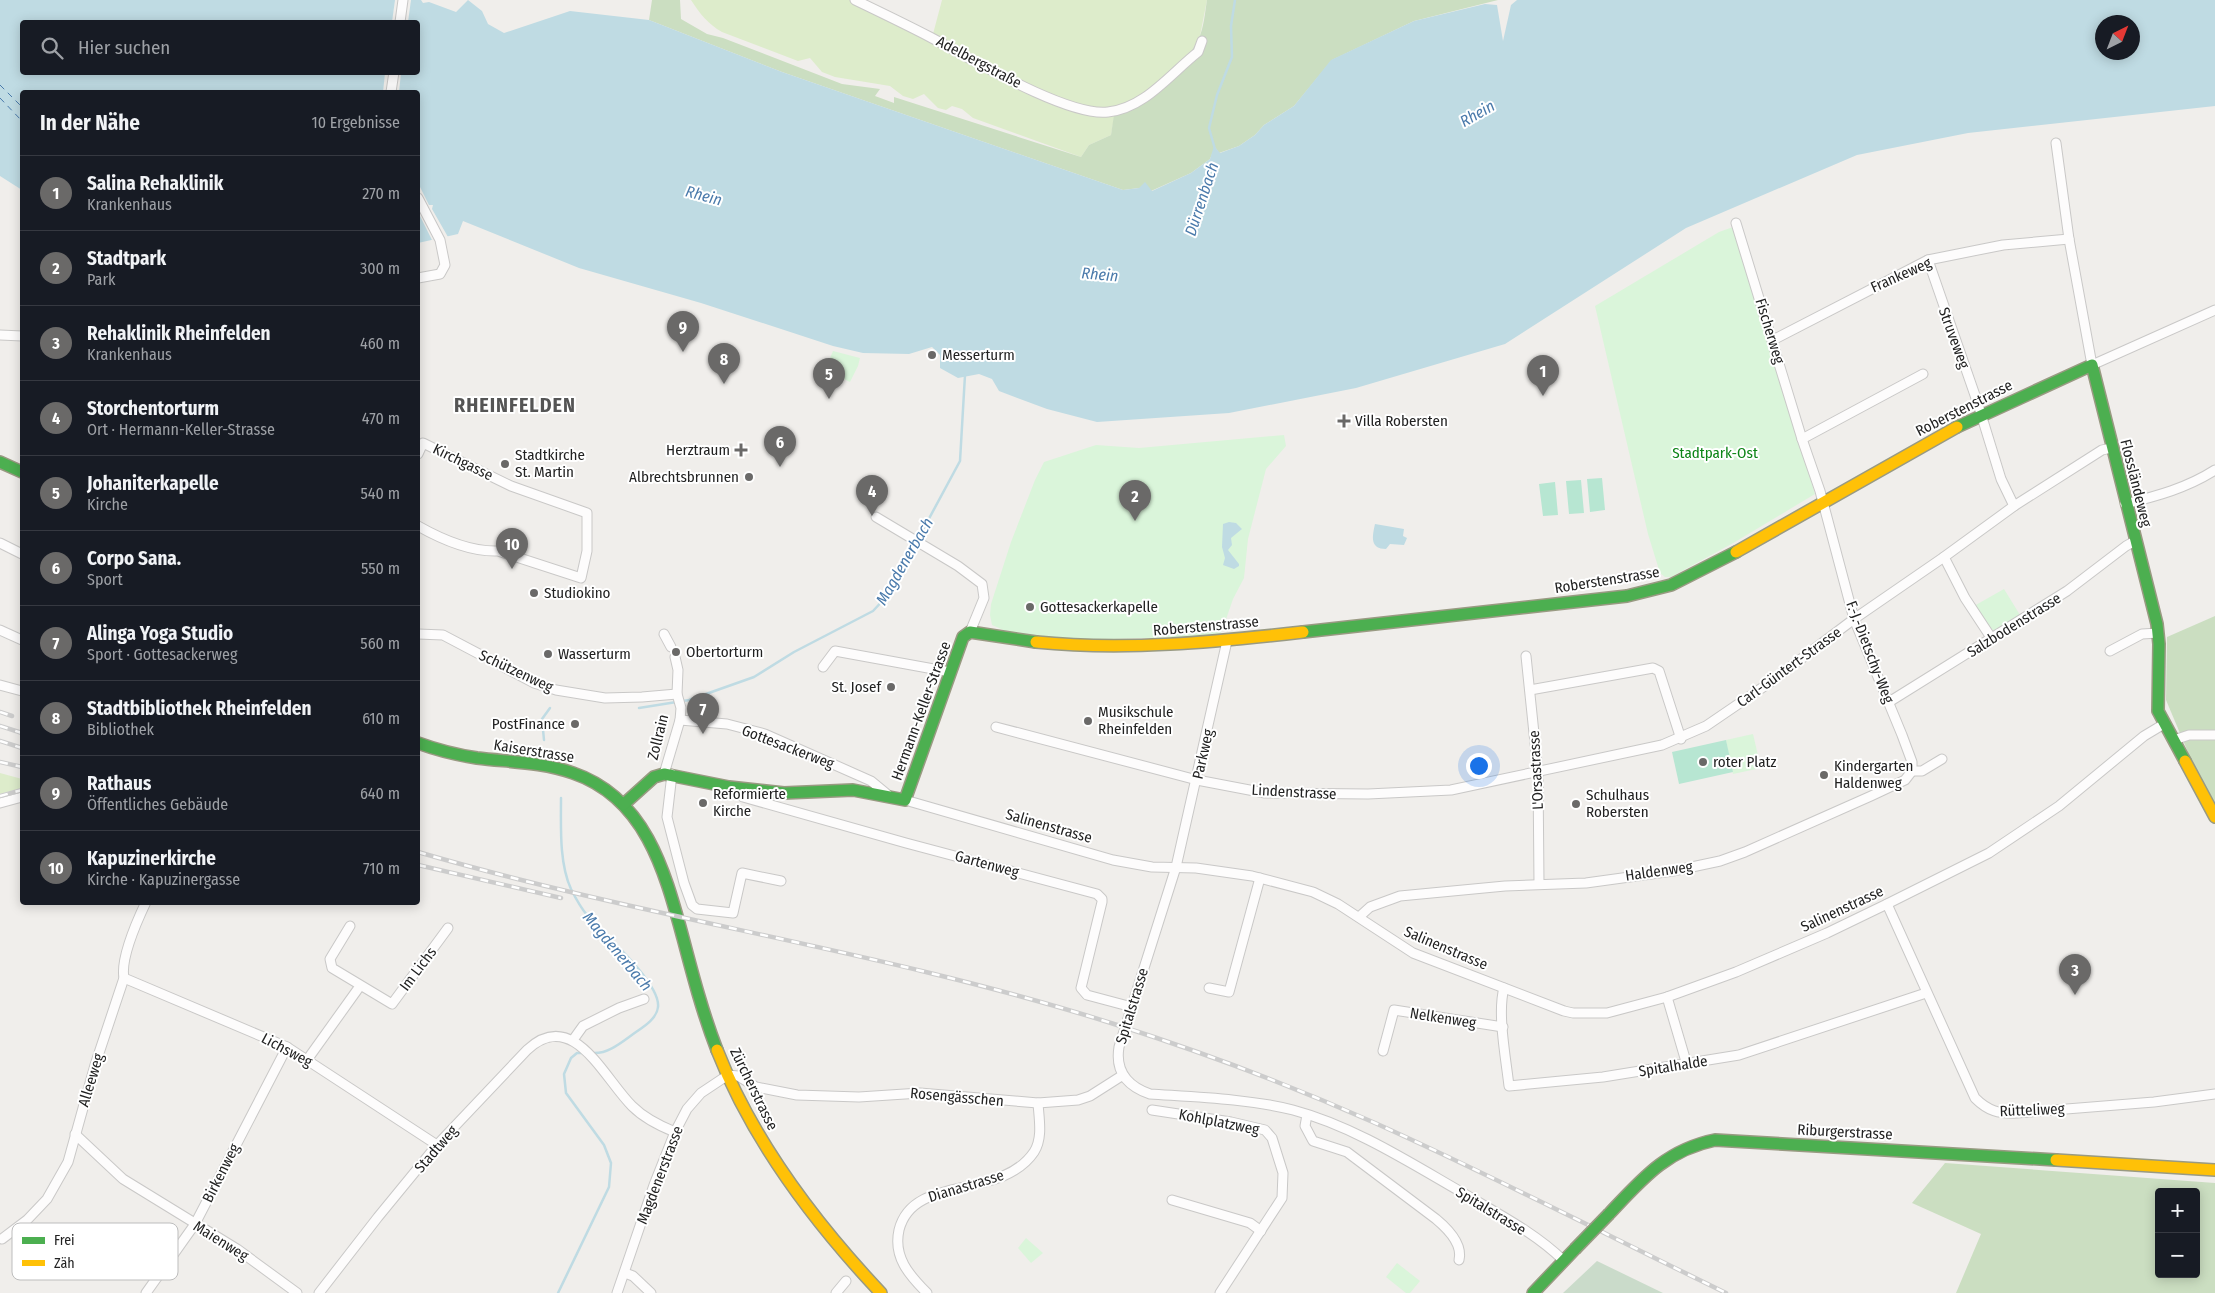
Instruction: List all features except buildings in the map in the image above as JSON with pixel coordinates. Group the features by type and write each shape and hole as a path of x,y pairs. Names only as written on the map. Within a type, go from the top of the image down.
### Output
{"street":[{"path":"400,20 403,0"},
{"name":"Adelbergstraße","path":"855,0 929,36 1015,82 1057,100 1088,110 1107,112 1143,99 1156,90 1198,52 1202,41"},
{"path":"391,90 394,75"},
{"name":"Flossländeweg","path":"2056,143 2069,239 2092,365 2158,632 2158,711 2215,817"},
{"path":"420,202 438,237 445,265 440,274 420,278"},
{"name":"Fischerweg","path":"1736,223 1802,439 1820,491 1822,503"},
{"name":"Frankeweg","path":"1773,340 1928,260 2003,245 2069,239"},
{"name":"Struveweg","path":"1928,260 2001,479 2014,506"},
{"name":"Roberstenstrasse","path":"970,632 1034,643 1121,647 1228,641 1619,596 1656,590 1671,585 1719,562 1939,436 1980,415 2215,310"},
{"path":"0,335 20,336"},
{"path":"1802,439 1923,374"},
{"name":"Kirchgasse","path":"420,449 423,442 511,486 587,513 587,551 581,578 498,551 488,551 437,536 420,527"},
{"name":"Carl-Güntert-Strasse","path":"1538,772 1634,752 1681,738 1706,726 1772,681 1854,619 1944,558 2014,506 2102,450 2111,448"},
{"path":"0,462 20,471"},
{"path":"2125,504 2188,486 2215,470"},
{"name":"F.-J.-Dietschy-Weg","path":"1822,503 1854,619 1912,762 1912,771"},
{"name":"Hermann-Keller-Strasse","path":"876,517 958,566 982,584 984,598 970,632 964,637 950,672 905,800"},
{"name":"Salzbodenstrasse","path":"1889,702 2066,591 2135,541"},
{"path":"0,543 20,553"},
{"path":"1944,558 1965,598 1992,639"},
{"path":"0,630 20,636"},
{"path":"2110,651 2142,634 2158,632"},
{"name":"Schützenweg","path":"420,634 443,635 534,683 556,690 605,698 678,695"},
{"path":"664,634 671,647"},
{"name":"Parkweg","path":"1176,868 1228,641"},
{"path":"823,667 835,651 950,672"},
{"name":"L'Orsastrasse","path":"1526,656 1538,772 1539,884"},
{"name":"Zollrain","path":"624,804 654,777 668,774 681,708 675,657"},
{"path":"1530,690 1653,668 1659,671 1681,738"},
{"path":"0,685 20,690"},
{"name":"Gottesackerweg","path":"680,720 727,724 765,734 871,781 889,796"},
{"name":"Salinenstrasse","path":"668,774 730,787 784,793 853,790 889,796 1113,860 1152,867 1196,868 1260,878 1313,892 1359,917 1392,941 1413,953 1572,1013 1607,1013 1667,998 1736,972 1827,933 1989,853 2059,806 2144,736 2164,724"},
{"name":"Lindenstrasse","path":"996,727 1197,780 1265,793 1368,794 1451,790 1538,772"},
{"path":"2174,740 2189,735 2215,734"},
{"name":"Kaiserstrasse","path":"420,744 467,756 568,769 605,788 624,804 647,835 662,866"},
{"name":"Haldenweg","path":"1359,917 1370,907 1400,896 1539,884 1586,883 1673,871 1720,861 1745,852 1879,792 1905,780 1912,771 1922,771 1942,759"},
{"path":"668,774 667,817 684,883 692,905 698,909 733,913 742,873 781,881"},
{"name":"Gartenweg","path":"730,787 743,797 1097,894 1102,899 1102,902 1081,988 1087,995 1132,1007"},
{"path":"0,803 20,798"},
{"name":"Zürcherstrasse","path":"662,866 702,1004 728,1075 774,1161 803,1203 837,1245 881,1293"},
{"name":"Spitalstrasse","path":"1176,868 1118,1053 1119,1068 1134,1087 1150,1094 1268,1105 1308,1115 1359,1136 1425,1172 1534,1236 1564,1260"},
{"path":"1209,988 1229,992 1260,878"},
{"name":"Rütteliweg","path":"1887,904 1974,1098 1994,1112 2008,1114 2138,1104 2215,1094"},
{"name":"Alleeweg","path":"23,1223 52,1191 68,1162 95,1065 124,978 122,970 135,926 145,905"},
{"name":"Im Lichs","path":"350,926 330,959 332,968 392,1004 448,928"},
{"name":"Lichsweg","path":"124,978 287,1047 437,1145"},
{"path":"307,1060 360,986"},
{"name":"Spitalhalde","path":"1504,988 1502,996 1503,1027 1509,1086 1547,1084 1687,1065 1739,1055 1926,994"},
{"path":"573,1040 583,1026 644,998"},
{"path":"1667,998 1687,1065"},
{"name":"Nelkenweg","path":"1383,1051 1394,1010 1503,1027"},
{"name":"Stadtweg","path":"319,1293 378,1216 437,1145 537,1041 547,1036 560,1036 573,1040 582,1046 634,1108 662,1127 675,1132"},
{"name":"Birkenweg","path":"178,1248 195,1224 287,1047"},
{"name":"Rosengässchen","path":"728,1075 738,1076 756,1086 797,1095 835,1098 920,1093 1038,1103 1078,1100 1090,1096 1123,1075"},
{"name":"Magdenerstrasse","path":"617,1293 675,1132 687,1109 701,1093 728,1075"},
{"name":"Dianastrasse","path":"927,1293 908,1274 899,1255 898,1235 905,1215 925,1197 1000,1179 1024,1163 1035,1150 1040,1133 1038,1103"},
{"name":"Kohlplatzweg","path":"1152,1110 1265,1130 1272,1138 1283,1173 1282,1198 1221,1293"},
{"path":"1308,1115 1305,1126 1314,1141 1347,1152 1436,1219 1455,1240 1461,1252 1459,1260"},
{"name":"Maienweg","path":"75,1134 123,1179 237,1249 297,1293"},
{"name":"Riburgerstrasse","path":"1533,1293 1575,1248 1668,1156 1686,1146 1716,1140 2215,1170"},
{"path":"1172,1200 1250,1223 1261,1230"},
{"name":"Alleeweg","path":"2,1239 12,1231"},
{"path":"625,1273 633,1276 651,1293"},
{"name":"Birkenweg","path":"146,1293 155,1280"},
{"path":"836,1293 846,1281"}],"green space":[{"path":"652,0 680,0 681,19 707,34 723,38 842,84 880,89 875,96 894,103 894,97 1081,157 1089,145 1111,135 1115,108 1151,88 1184,61 1201,34 1207,0 1498,0 1414,21 1332,60 1294,106 1264,125 1255,135 1239,146 1219,153 1215,147 1210,159 1191,173 1151,191 1139,188 1123,190 782,72 649,20"},
{"path":"691,0 851,0 1033,94 1115,113 1111,135 1089,145 1081,157 973,118 962,109 952,106 946,110 938,108 924,94 913,99 903,96 890,86 835,77 822,72 810,58 798,61 722,32 705,18"},
{"path":"942,0 1207,0 1200,36 1190,54 1149,91 1115,108 1093,109 1029,86 933,34"},
{"name":"Stadtpark-Ost","path":"1733,227 1815,494 1735,542 1671,577 1665,577 1660,573 1648,534 1595,306 1719,232"},
{"path":"833,351 860,358 850,382 825,370"},
{"path":"1284,435 1286,446 1266,469 1248,539 1244,578 1233,599 1222,631 1218,636 1041,641 1008,632 992,625 990,615 991,604 1011,542 1044,462 1096,445 1139,448"},
{"path":"1602,478 1605,510 1590,512 1587,479"},
{"path":"1581,480 1584,513 1569,514 1566,481"},
{"path":"1555,482 1558,515 1543,516 1539,484"},
{"path":"2004,589 2020,615 1999,631 1990,628 1984,622 1974,606"},
{"path":"2215,616 2215,804 2190,757 2166,700 2167,637"},
{"path":"1753,734 1761,768 1733,774 1726,740"},
{"name":"roter Platz","path":"1726,740 1733,772 1679,784 1672,752"},
{"path":"0,773 20,778 20,789 0,794"},
{"path":"1945,1163 2215,1183 2215,1293 1956,1293 1981,1234 1912,1203"},
{"path":"1026,1238 1043,1253 1031,1263 1018,1248"},
{"path":"1597,1261 1663,1293 1563,1293"},
{"path":"1397,1263 1420,1281 1410,1293 1406,1293 1386,1277"}],"water":[{"name":"Rhein","path":"0,0 421,0 423,3 429,2 456,12 468,0 482,11 488,24 504,33 570,11 649,20 782,72 1123,190 1139,188 1145,182 1152,191 1191,173 1210,159 1214,146 1220,153 1239,146 1255,135 1264,125 1294,106 1331,60 1414,21 1485,4 1497,5 1503,41 1511,5 1517,0 2215,0 2215,106 1968,133 1857,155 1686,228 1505,344 1356,388 1229,413 1097,422 1047,409 999,391 992,379 979,374 958,378 940,368 940,355 932,347 909,354 863,353 833,346 701,303 579,268 463,221 458,234 420,243 420,90 20,90 20,189 0,176"},
{"path":"1229,522 1236,523 1242,529 1231,538 1232,545 1228,550 1239,564 1234,569 1223,565 1225,558 1222,547 1223,524"},
{"path":"1375,524 1404,529 1403,536 1407,538 1404,545 1390,544 1386,549 1377,547 1373,541"}],"pier":[{"path":"395,0 411,0 408,20 392,20"},
{"path":"385,75 401,75 399,90 383,90"},
{"path":"420,187 429,205 433,205 432,209 448,237 432,240 420,216"}],"waterway":[{"name":"Dürrenbach","path":"1215,149 1209,128 1217,95 1232,57 1231,26 1235,0"},
{"name":"Magdenerbach","path":"918,539 960,461 965,375"},
{"name":"Magdenerbach","path":"639,708 689,700 754,677 794,652 873,611 886,597 915,543"},
{"name":"Magdenerbach","path":"544,740 542,719 550,708"},
{"name":"Magdenerbach","path":"561,798 564,868 571,889 587,915 641,972 656,997 658,1007 650,1021 621,1043 605,1051 593,1053"},
{"name":"Magdenerbach","path":"558,1293 609,1187 611,1163 604,1145 566,1093 564,1074 571,1058 577,1053 582,1053"}],"ferry route":[{"path":"0,85 20,105"},
{"path":"0,98 20,119"}],"railway":[{"path":"0,712 12,716"},
{"path":"0,726 20,732"},
{"path":"0,741 20,747"},
{"path":"0,762 20,767"},
{"path":"0,796 20,791"},
{"path":"420,853 504,876 591,897 941,976 1028,998 1147,1035 1278,1082 1375,1123 1507,1185 1726,1293"},
{"path":"420,865 561,898"}],"traffic: fast":[{"path":"1957,427 2092,365 2157,624 2159,644 2158,711 2185,761"},
{"path":"0,462 20,471"},
{"path":"1303,632 1627,596 1671,585 1736,552"},
{"path":"624,804 654,777 664,774 729,787 784,793 853,790 905,800 963,637 970,632 1036,642"},
{"path":"420,744 470,757 537,764 561,769 598,785 618,800 635,819 649,840 660,863 676,913 694,981 717,1050"},
{"path":"1609,1214 1656,1168 1682,1151 1715,1140 2056,1160"},
{"path":"1575,1249 1609,1214"},
{"path":"1533,1293 1575,1249"}],"traffic: slow":[{"path":"1736,552 1957,427"},
{"path":"1036,642 1103,646 1170,644 1303,632"},
{"path":"2185,761 2215,817"},
{"path":"717,1050 748,1117 787,1179 832,1238 881,1293"},
{"path":"2056,1160 2215,1170"}],"place":[{"name":"Rathaus","path":"683,352"},
{"name":"Messerturm","path":"932,355"},
{"name":"Stadtbibliothek Rheinfelden","path":"724,384"},
{"name":"Salina Rehaklinik","path":"1543,396"},
{"name":"Johaniterkapelle","path":"829,399"},
{"name":"Villa Robersten","path":"1344,421"},
{"name":"Herztraum","path":"741,450"},
{"name":"Stadtkirche St. Martin","path":"505,464"},
{"name":"Corpo Sana.","path":"780,467"},
{"name":"Albrechtsbrunnen","path":"749,477"},
{"name":"Storchentorturm","path":"872,516"},
{"name":"Stadtpark","path":"1135,521"},
{"name":"Kapuzinerkirche","path":"512,569"},
{"name":"Studiokino","path":"534,593"},
{"name":"Gottesackerkapelle","path":"1030,607"},
{"name":"Obertorturm","path":"676,652"},
{"name":"Wasserturm","path":"548,654"},
{"name":"St. Josef","path":"891,687"},
{"name":"Musikschule Rheinfelden","path":"1088,721"},
{"name":"PostFinance","path":"575,724"},
{"name":"Alinga Yoga Studio","path":"703,734"},
{"name":"roter Platz","path":"1703,762"},
{"name":"Kindergarten Haldenweg","path":"1824,775"},
{"name":"Reformierte Kirche","path":"703,803"},
{"name":"Schulhaus Robersten","path":"1576,804"},
{"name":"Rehaklinik Rheinfelden","path":"2075,995"}],"district":[{"name":"RHEINFELDEN","path":"515,405"}]}
